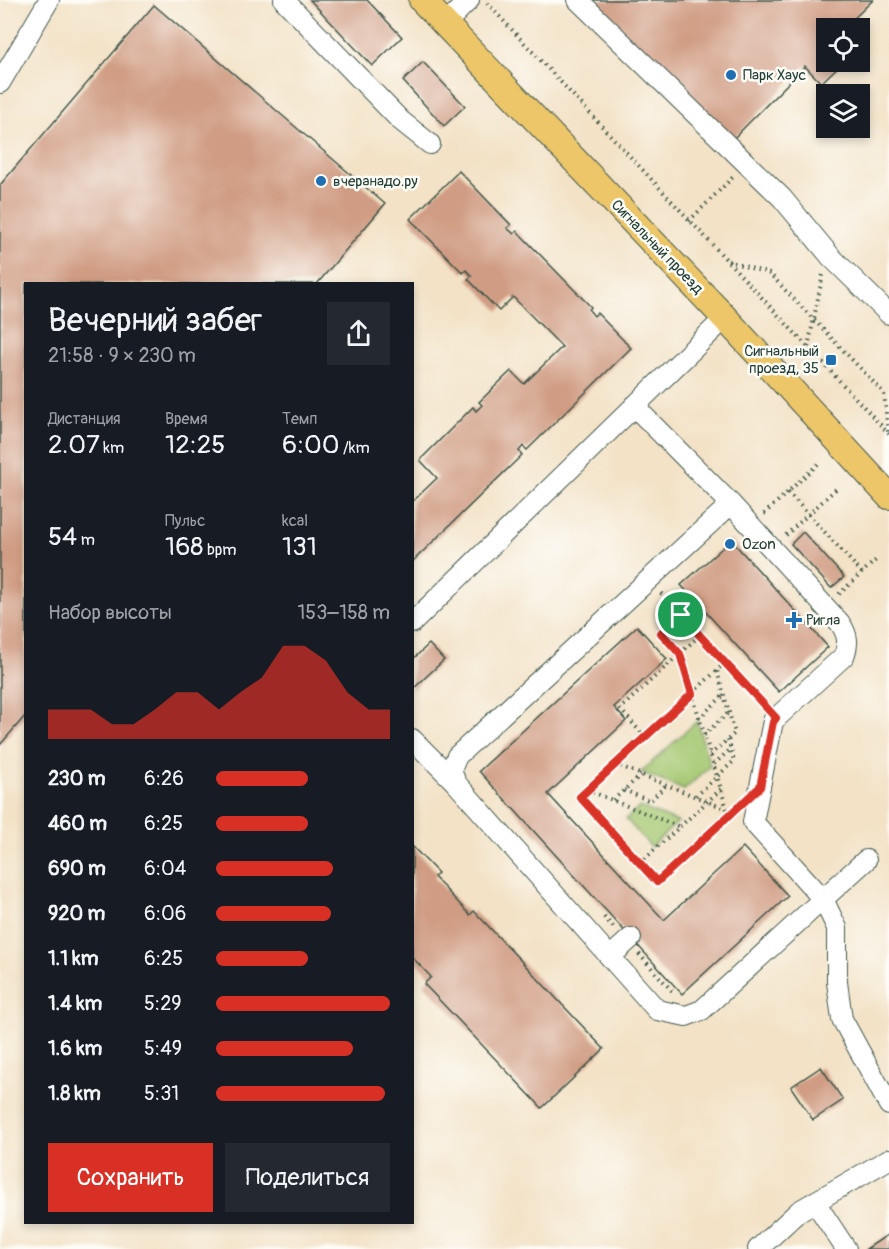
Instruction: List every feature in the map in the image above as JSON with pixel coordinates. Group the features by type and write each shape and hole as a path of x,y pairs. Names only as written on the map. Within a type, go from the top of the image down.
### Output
{"main road":[{"name":"Сигнальный проезд","path":"422,0 725,318 889,496"}],"street":[{"path":"0,82 49,0"},
{"path":"284,0 400,120 430,144"},
{"path":"445,24 470,0"},
{"path":"578,0 782,198 831,257 889,314"},
{"path":"414,621 725,318"},
{"path":"634,406 731,504 847,634 848,647 844,656 773,722 753,822 823,899 837,928 837,981 842,1019 889,1105"},
{"path":"456,783 451,770 457,756 731,504"},
{"path":"414,741 456,783 657,1010 686,1016 702,1010 866,860"},
{"path":"607,954 628,935"},
{"path":"758,1249 799,1211 889,1159"},
{"path":"815,1202 846,1249"}],"path":[{"path":"484,0 889,433"},
{"path":"689,221 746,164"},
{"path":"808,347 823,276 831,257"},
{"path":"726,261 770,274 884,393 889,433"},
{"path":"751,526 818,464"},
{"path":"771,548 838,487"},
{"path":"788,492 862,573"},
{"path":"825,607 879,558"},
{"path":"649,579 776,718"},
{"path":"681,615 661,633 680,654 729,816"},
{"path":"645,737 620,709 700,635"},
{"path":"725,663 580,797 657,882 760,787"},
{"path":"710,755 735,733 717,671"},
{"path":"699,718 724,695"},
{"path":"704,735 729,712"},
{"path":"696,796 734,761 728,739"},
{"path":"713,765 731,749"},
{"path":"615,764 726,809"},
{"path":"613,800 641,775"},
{"path":"624,790 650,801 667,785"},
{"path":"640,863 721,789"},
{"path":"587,790 680,826"}],"green space":[{"path":"697,721 710,766 684,790 641,772"},
{"path":"640,807 678,822 651,847 626,819"}],"building":[{"path":"310,0 367,0 402,37 372,66"},
{"name":"Парк Хаус","path":"590,0 873,0 854,18 816,18 816,72 833,72 821,83 805,66 731,141"},
{"path":"154,5 385,204 319,282 24,282 24,717 0,745 0,185"},
{"path":"423,62 465,106 444,126 403,81"},
{"path":"459,171 511,225 507,228 514,234 517,231 591,307 589,310 594,316 597,313 631,348 527,450 523,446 519,451 522,455 414,560 414,500 437,478 420,460 473,407 476,411 482,405 479,402 511,371 524,384 562,347 513,297 499,311 468,279 472,276 466,270 463,273 410,219"},
{"path":"803,532 844,577 831,588 791,544"},
{"path":"731,540 828,647 779,692 681,585"},
{"path":"637,626 667,659 614,707 626,721 548,794 664,920 743,847 788,896 682,994 479,771"},
{"path":"429,644 444,660 414,688 414,658"},
{"path":"414,848 438,873 434,877 470,915 474,911 604,1049 542,1108 424,984 431,977 414,959"},
{"path":"821,1067 843,1100 813,1120 791,1087"},
{"path":"889,1234 889,1249 866,1249"}],"place":[{"name":"Парк Хаус","path":"731,75"},
{"name":"вчеранадо.ру","path":"321,181"},
{"name":"Сигнальный проезд, 35","path":"831,360"},
{"name":"Ozon","path":"730,544"},
{"name":"Ригла","path":"794,620"}],"route":[{"path":"681,615 776,718 773,722 760,787 657,882 580,797 692,694 680,654 661,633 681,615"}]}
